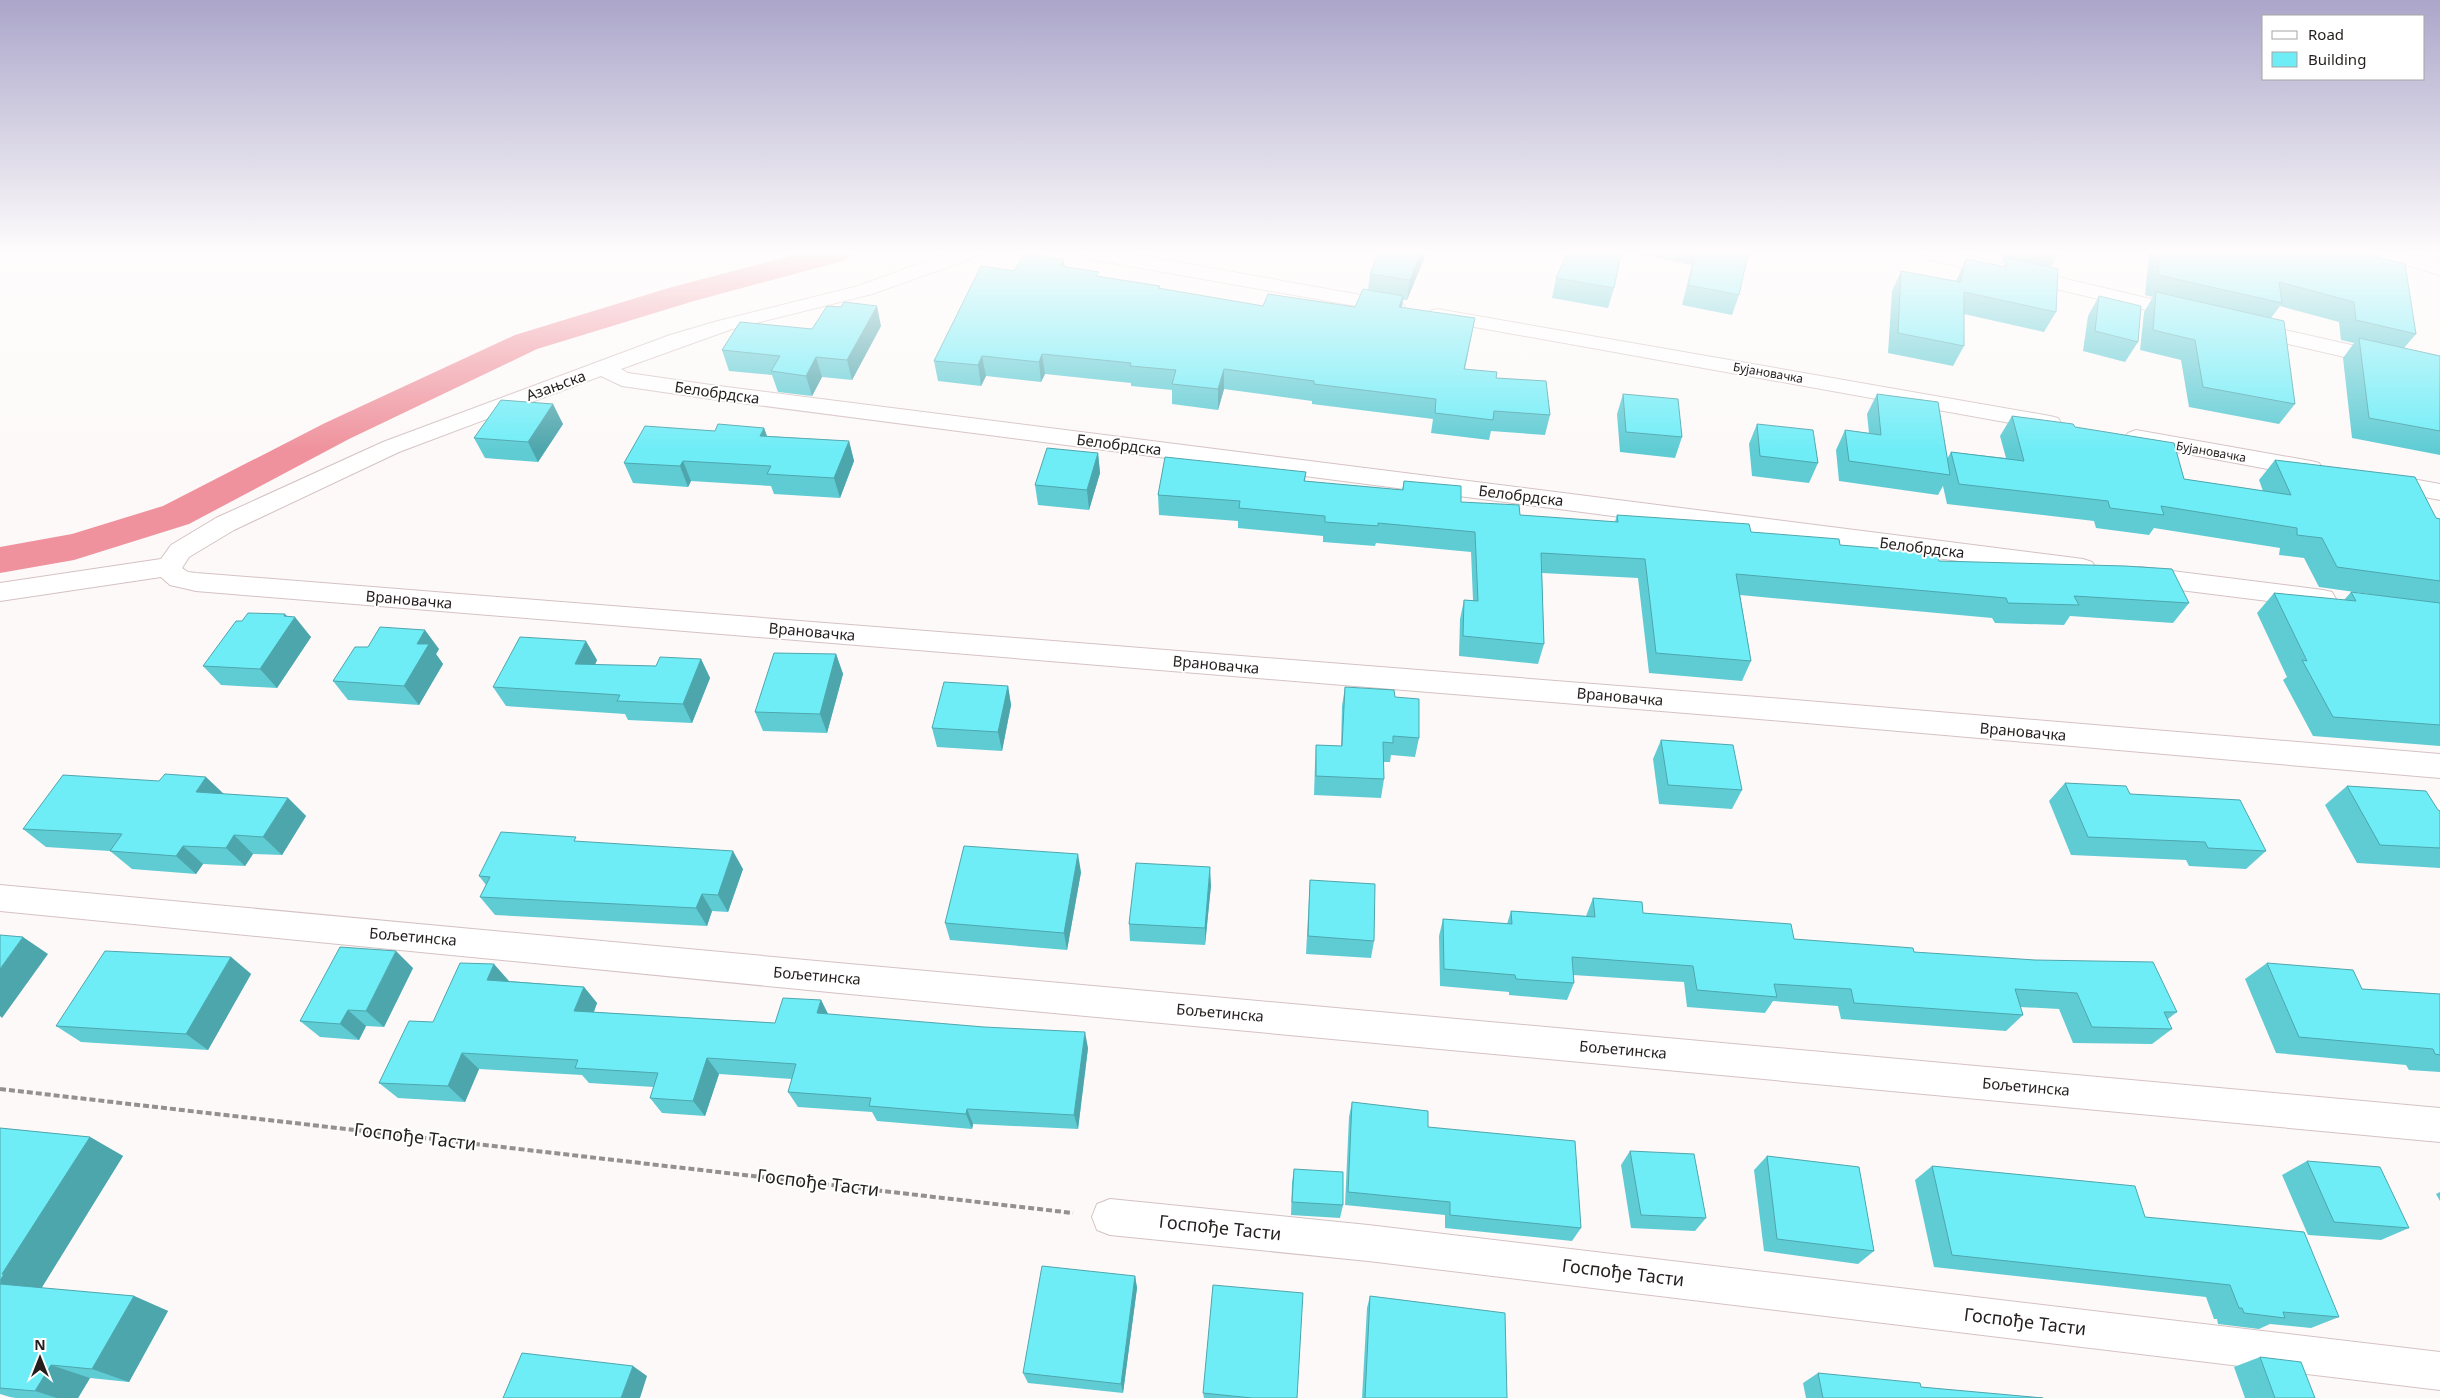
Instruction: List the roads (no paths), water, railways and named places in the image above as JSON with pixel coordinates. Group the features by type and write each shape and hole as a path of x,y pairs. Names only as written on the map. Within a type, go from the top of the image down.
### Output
{"street":[{"name":"Азањска","path":"169,566 180,551 225,524 391,447 670,343 748,319"},
{"name":"Бујановачка","path":"1464,319 2067,426"},
{"path":"2229,324 2440,372"},
{"name":"Белобрдска","path":"604,369 622,379 711,392 2341,601"},
{"name":"Бујановачка","path":"2116,435 2332,473"},
{"path":"2362,478 2440,492"},
{"path":"0,592 169,566"},
{"name":"Врановачка","path":"169,566 170,572 177,578 208,583 1783,710 2440,766"},
{"name":"Бољетинска","path":"0,898 850,979 2440,1125"},
{"name":"Госпође Тасти","path":"1110,1217 1368,1243 2440,1371"}],"waterway":[{"path":"0,560 74,547 176,515 337,431 526,342 600,319"}]}
